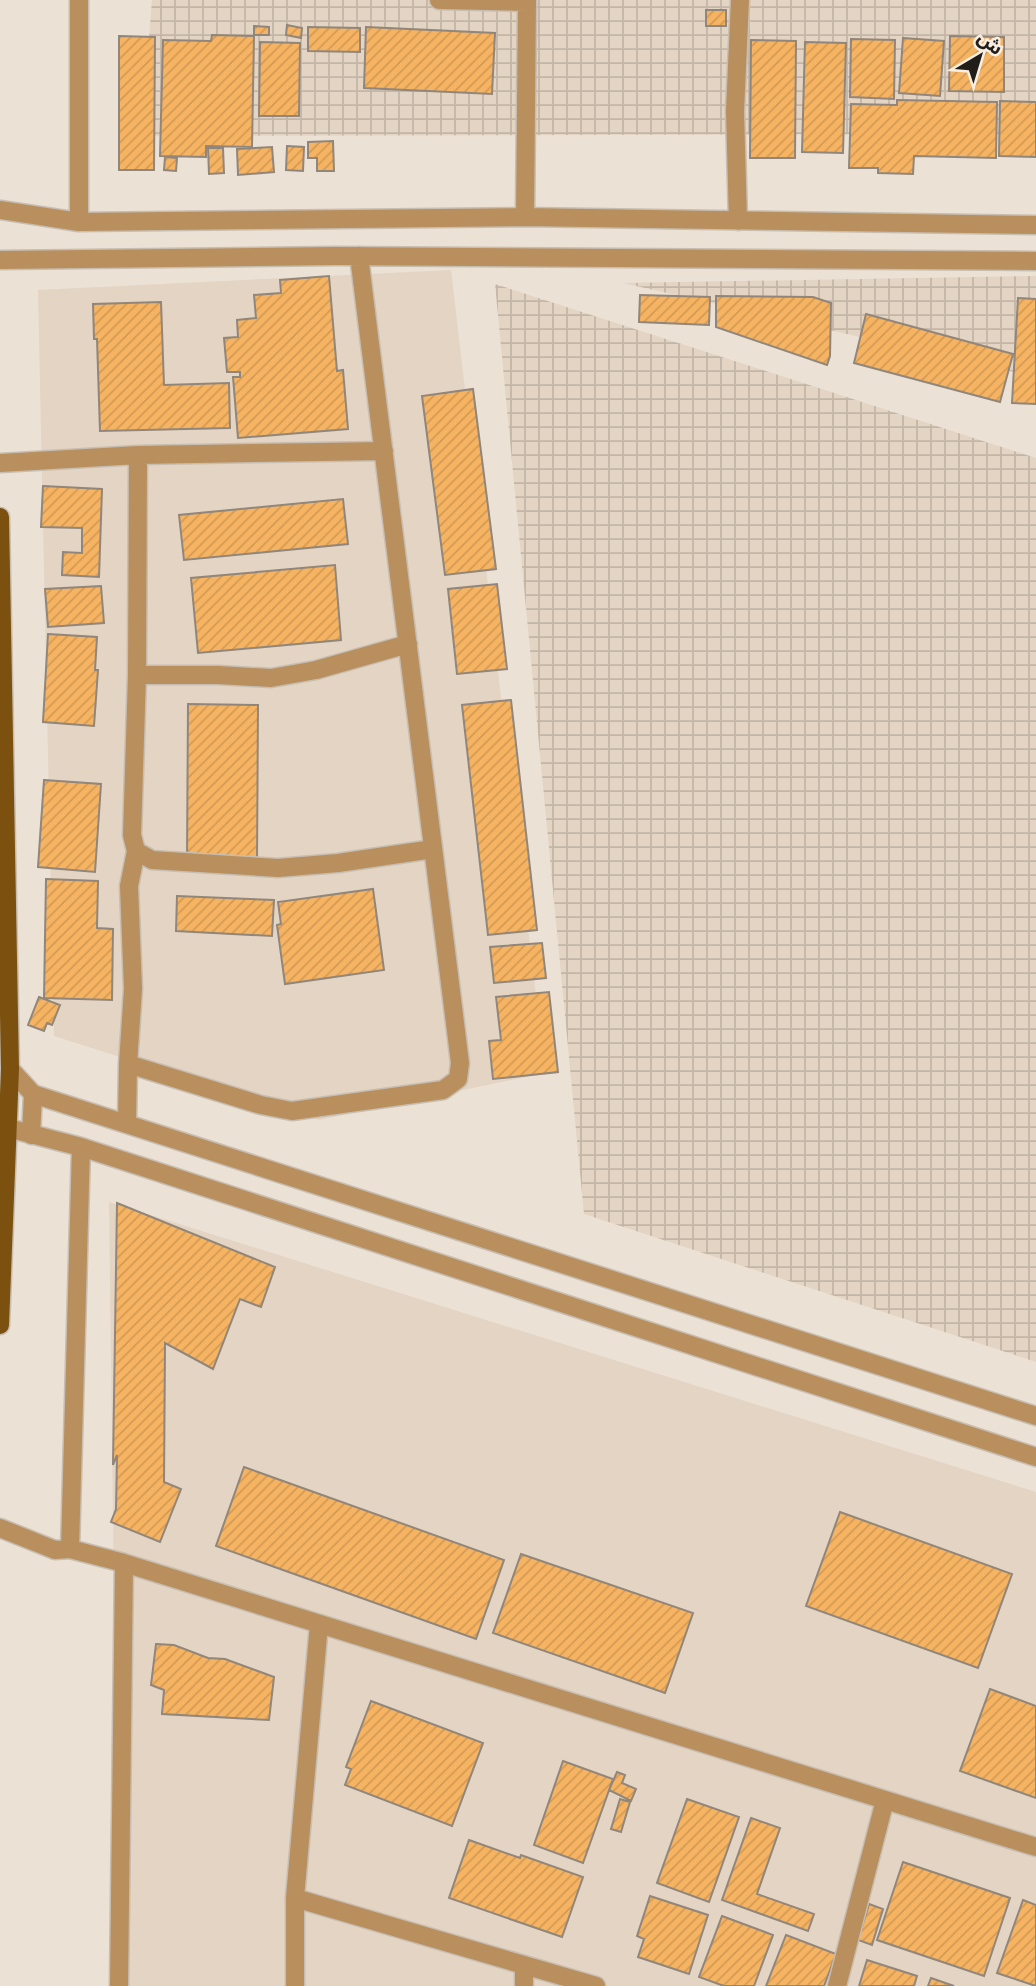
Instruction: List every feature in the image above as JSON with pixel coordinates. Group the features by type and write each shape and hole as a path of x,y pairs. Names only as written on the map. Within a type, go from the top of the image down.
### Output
{"main road":[{"path":"0,516 4,1000 10,1069 0,1325"}],"street":[{"path":"79,0 79,222"},
{"path":"439,0 527,1 525,217"},
{"path":"738,220 735,111 740,0"},
{"path":"0,210 79,222 525,217 1036,225"},
{"path":"0,260 359,256 1036,261"},
{"path":"128,1064 261,1105 292,1111 443,1090 458,1079 460,1063 359,256"},
{"path":"0,463 138,455 384,452"},
{"path":"127,1123 133,989 129,886 136,851 132,835 137,675 138,455"},
{"path":"137,675 271,678 316,670 408,644"},
{"path":"136,851 152,860 278,868 338,863 433,849"},
{"path":"10,1069 33,1094 1036,1416"},
{"path":"31,1135 33,1094"},
{"path":"8,1128 81,1147 1036,1457"},
{"path":"71,1549 81,1147"},
{"path":"0,1528 55,1550 71,1549 124,1563 1036,1847"},
{"path":"119,1986 124,1563"},
{"path":"295,1986 295,1898 319,1624"},
{"path":"836,1986 885,1800"},
{"path":"295,1898 596,1986"},
{"path":"524,1966 524,1986"}],"shaded area":[{"path":"152,0 1036,0 1036,134 141,136"},
{"path":"451,270 545,1073 319,1120 54,1036 38,290"},
{"path":"1036,276 1036,377 623,283"},
{"path":"495,284 1036,458 1036,1362 584,1214"},
{"path":"109,1202 1036,1492 1036,1986 119,1986"}],"building":[{"path":"706,10 726,10 726,26 706,26"},
{"path":"287,25 302,28 301,38 286,35"},
{"path":"254,26 269,27 269,35 254,35"},
{"path":"308,27 360,28 360,52 308,51"},
{"path":"366,27 495,33 492,94 364,88"},
{"path":"212,35 254,36 252,147 206,146 206,157 160,156 163,40 211,41"},
{"path":"119,36 155,37 154,170 119,170"},
{"path":"950,36 1004,37 1004,92 949,91"},
{"path":"903,38 944,41 940,96 899,93"},
{"path":"851,39 895,40 894,99 850,97"},
{"path":"751,40 796,41 795,158 750,158"},
{"path":"260,42 300,43 299,116 259,116"},
{"path":"805,42 846,43 843,153 802,152"},
{"path":"897,100 997,102 996,158 914,156 913,174 878,173 878,168 849,168 851,104 897,105"},
{"path":"1000,101 1036,102 1036,157 999,156"},
{"path":"333,141 334,171 317,171 317,158 308,158 308,142"},
{"path":"287,146 304,147 303,171 286,170"},
{"path":"272,147 274,172 238,175 237,149"},
{"path":"208,148 223,148 224,173 209,174"},
{"path":"165,157 177,158 176,171 164,170"},
{"path":"329,276 337,371 343,370 348,429 238,438 233,377 240,377 240,372 227,372 224,338 238,337 237,320 256,318 254,295 281,293 280,280"},
{"path":"640,295 710,297 709,325 639,322"},
{"path":"716,296 813,297 831,303 830,356 827,365 716,327"},
{"path":"1018,298 1036,299 1036,404 1012,403"},
{"path":"161,302 164,385 229,383 230,428 100,431 93,304"},
{"path":"866,314 1013,354 1000,402 854,363"},
{"path":"473,389 496,569 445,575 422,396"},
{"path":"43,486 102,489 99,577 62,575 63,552 82,553 82,528 41,527"},
{"path":"343,499 348,544 184,560 179,515"},
{"path":"335,565 341,640 198,653 191,578"},
{"path":"497,584 507,669 457,674 448,589"},
{"path":"101,586 104,623 48,627 45,589"},
{"path":"48,634 97,637 95,670 98,670 94,726 43,722"},
{"path":"511,700 537,930 488,935 462,705"},
{"path":"188,704 258,705 257,862 187,861"},
{"path":"44,780 101,784 95,872 38,867"},
{"path":"46,879 98,881 97,928 113,929 112,1000 44,998"},
{"path":"373,889 384,970 285,984 277,925 281,924 278,902"},
{"path":"177,896 274,900 272,936 176,931"},
{"path":"542,943 546,978 494,983 490,947"},
{"path":"549,992 558,1072 493,1079 489,1041 501,1040 496,997"},
{"path":"39,997 60,1005 52,1025 47,1023 44,1031 28,1025"},
{"path":"117,1203 275,1267 261,1307 240,1299 213,1369 165,1343 164,1482 181,1489 160,1542 111,1522 116,1509 117,1455 113,1465"},
{"path":"244,1467 504,1560 476,1639 216,1546"},
{"path":"840,1512 1012,1574 978,1668 806,1606"},
{"path":"521,1554 693,1613 665,1693 493,1633"},
{"path":"156,1644 174,1645 208,1658 225,1659 274,1677 269,1720 162,1714 164,1690 151,1685"},
{"path":"990,1689 1036,1706 1036,1798 960,1771"},
{"path":"371,1701 483,1743 452,1826 345,1785 351,1769 346,1767"},
{"path":"563,1761 613,1779 583,1863 534,1845"},
{"path":"617,1772 625,1775 622,1783 636,1789 631,1801 609,1790"},
{"path":"620,1799 630,1802 621,1832 611,1829"},
{"path":"687,1799 739,1817 709,1902 657,1883"},
{"path":"751,1818 780,1828 757,1894 814,1914 808,1931 722,1900"},
{"path":"469,1840 583,1877 562,1937 449,1898"},
{"path":"903,1862 1010,1898 984,1976 877,1940"},
{"path":"650,1896 708,1915 689,1974 638,1957 644,1939 637,1936"},
{"path":"1023,1900 1036,1905 1036,1986 997,1973"},
{"path":"869,1904 883,1909 872,1945 858,1940"},
{"path":"722,1916 773,1935 754,1986 724,1986 699,1977"},
{"path":"786,1935 836,1954 824,1986 766,1986"},
{"path":"867,1960 917,1976 914,1986 859,1986"},
{"path":"931,1978 954,1986 928,1986"}]}
